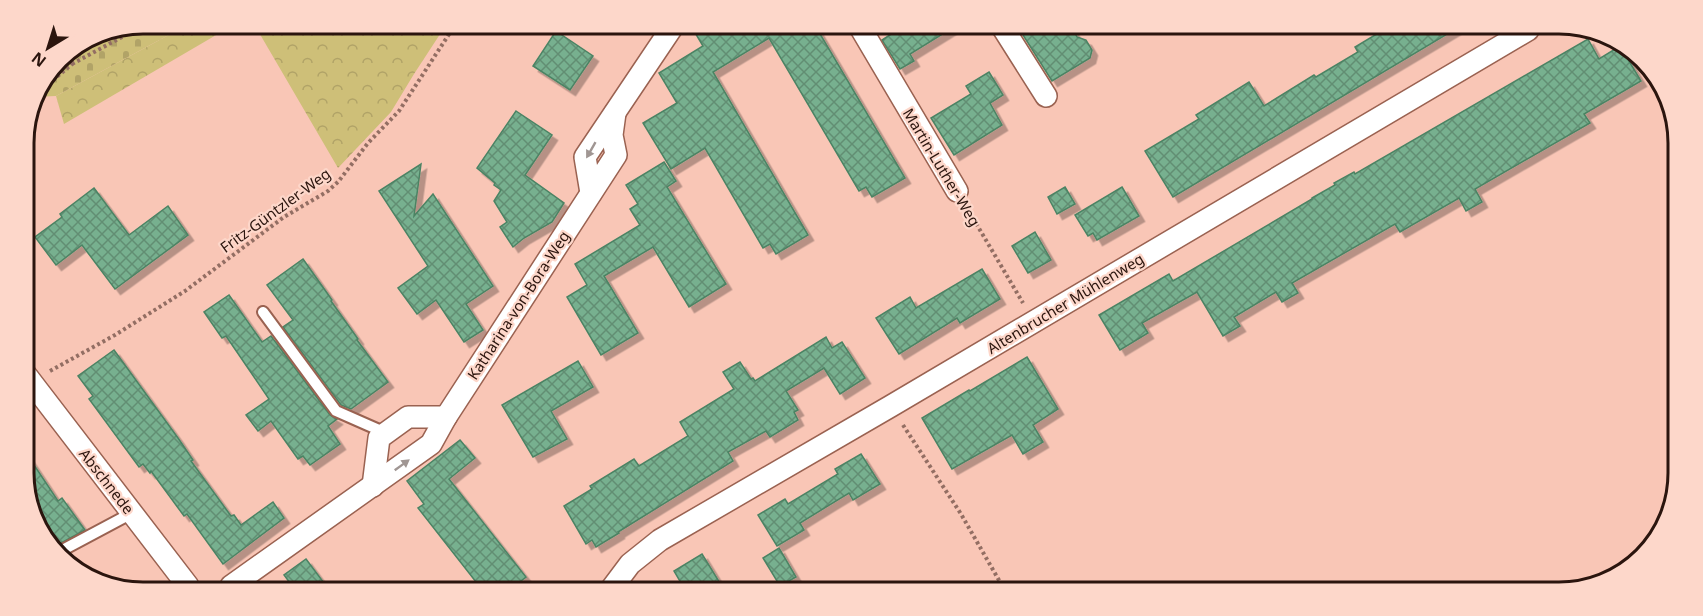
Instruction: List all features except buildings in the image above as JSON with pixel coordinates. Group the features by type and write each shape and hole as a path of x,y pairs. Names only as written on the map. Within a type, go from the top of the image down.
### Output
{"street":[{"name":"Katharina-von-Bora-Weg","path":"237,582 431,444 446,417 591,193 585,157 668,34"},
{"name":"Martin-Luther-Weg","path":"864,34 957,191"},
{"path":"1007,34 1046,96"},
{"name":"Altenbrucher Mühlenweg","path":"617,582 630,564 660,540 1521,34"},
{"name":"Abschnede","path":"34,387 185,582"},
{"path":"373,486 379,438 408,417 446,417"}],"lane":[{"path":"263,312 336,411 386,433"},
{"path":"66,548 132,513"}],"path":[{"name":"Fritz-Güntzler-Weg","path":"34,376 116,334 185,291 277,222 328,191 338,182 368,143 399,111 449,34"},
{"path":"78,61 121,37"},
{"name":"Martin-Luther-Weg","path":"957,191 1025,306"},
{"path":"891,406 961,514 999,581"}],"green space":[{"path":"171,34 218,34 64,124 56,96"},
{"path":"171,34 56,96 46,96 56,78 78,78 78,57 89,49 109,40 130,35"},
{"path":"260,34 440,34 391,112 338,168"}]}
